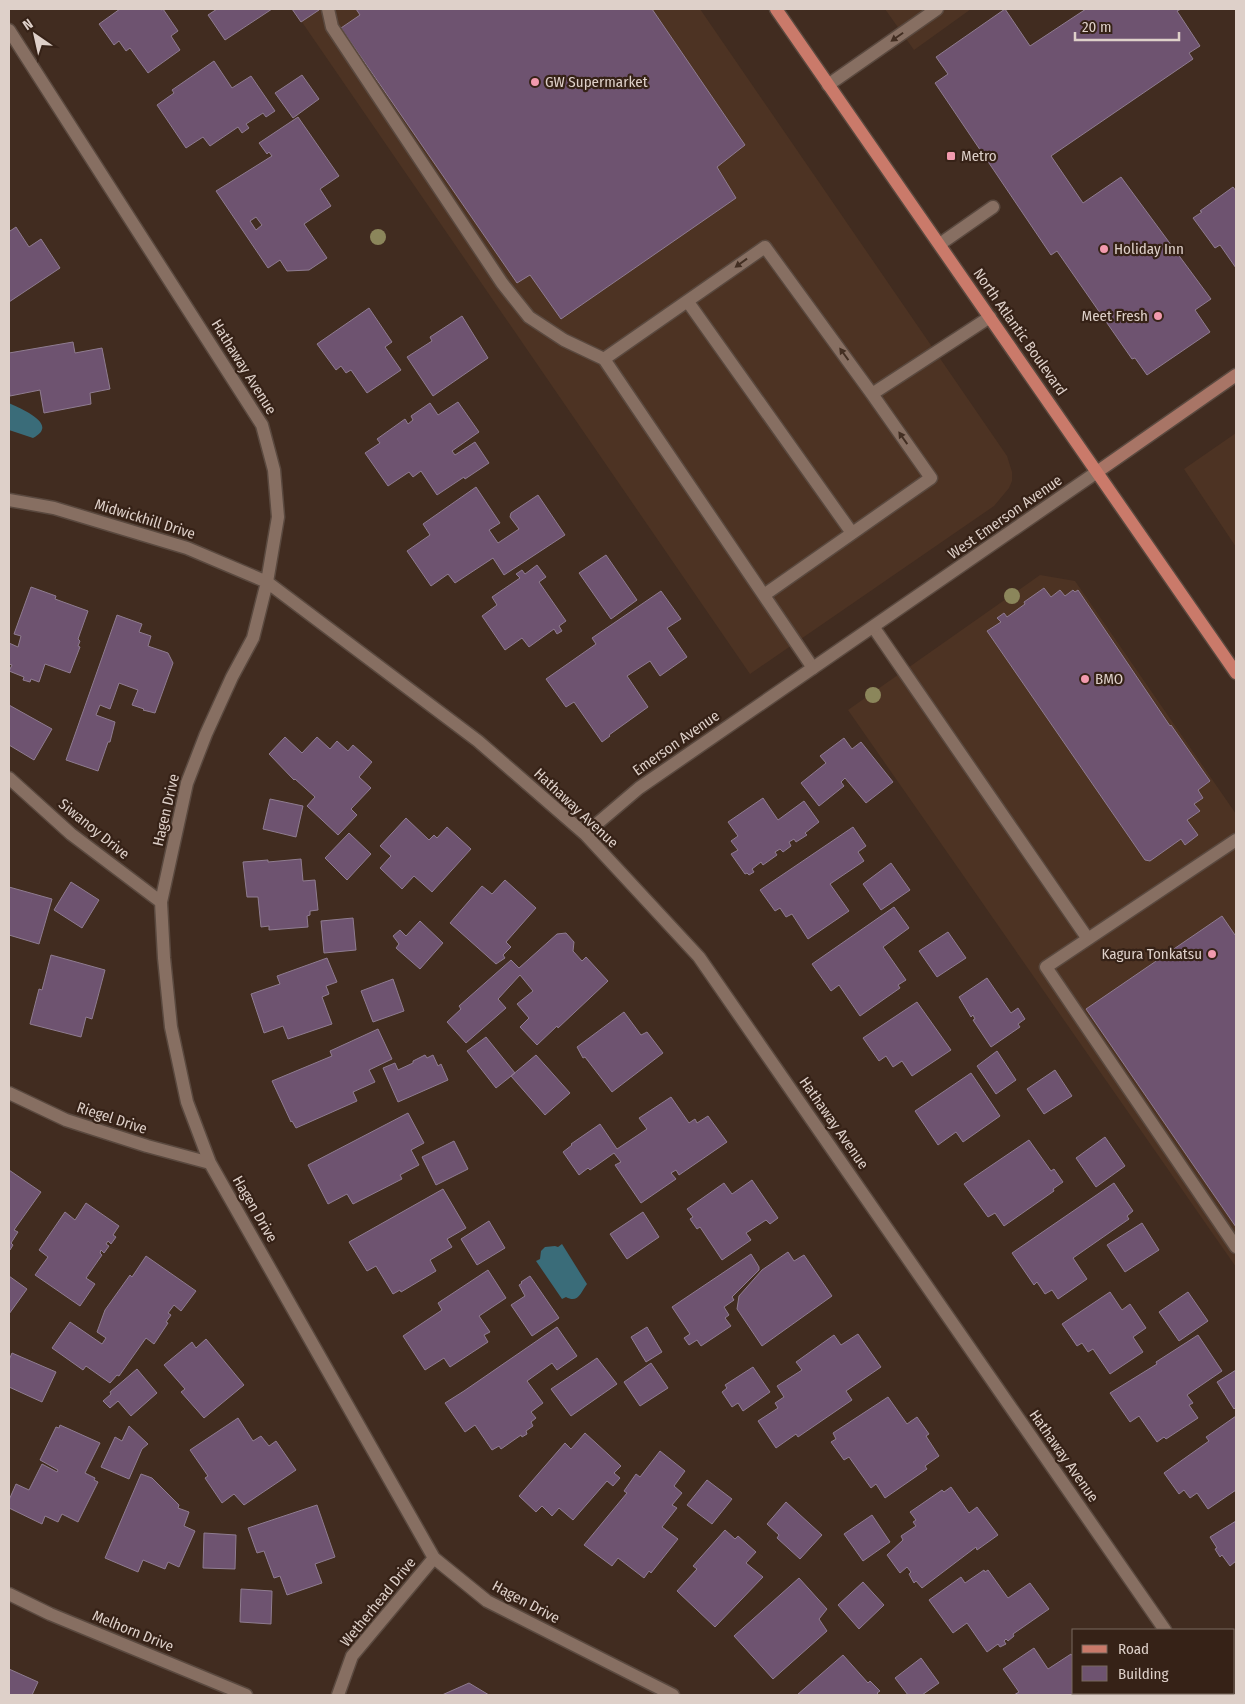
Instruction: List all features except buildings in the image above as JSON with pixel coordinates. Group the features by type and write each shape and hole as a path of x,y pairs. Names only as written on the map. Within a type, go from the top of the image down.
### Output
{"main road":[{"name":"North Atlantic Boulevard","path":"776,9 1236,673"}],"street":[{"path":"328,9 332,27 502,283 529,317 564,340 604,359 813,668"},
{"path":"828,85 937,9"},
{"name":"Hathaway Avenue","path":"9,30 262,425 274,470 278,517 267,582 478,741 585,834 699,957 1164,1629"},
{"path":"940,244 993,208"},
{"path":"604,359 688,302 765,246 931,478 764,595"},
{"path":"688,302 852,533"},
{"path":"872,394 990,317"},
{"name":"West Emerson Avenue","path":"791,683 874,628 1236,375"},
{"name":"Midwickhill Drive","path":"9,500 54,508 187,548 267,582"},
{"name":"Hagen Drive","path":"267,582 254,638 232,677 206,734 187,783 162,902 164,958 172,1028 187,1102 210,1163 434,1558 487,1601 673,1695"},
{"path":"874,628 1088,939"},
{"name":"Emerson Avenue","path":"585,834 639,788 791,683"},
{"name":"Siwanoy Drive","path":"9,778 71,834 162,902"},
{"path":"1235,845 1046,968 1236,1247"},
{"name":"Riegel Drive","path":"9,1093 66,1120 147,1146 210,1163"},
{"name":"Wetherhead Drive","path":"338,1695 352,1656 434,1558"},
{"name":"Melhorn Drive","path":"9,1594 50,1614 246,1695"}],"shaded area":[{"path":"293,9 700,9 1007,456 1012,472 1012,481 1009,488 994,506 750,674"},
{"path":"885,9 971,9 914,50"},
{"path":"1236,433 1236,547 1184,469"},
{"path":"1040,575 1075,581 1236,814 1236,1267 848,710"}],"water":[{"path":"9,403 36,418 42,427 40,433 33,438 9,430"},
{"path":"562,1244 587,1284 579,1296 574,1299 566,1297 562,1299 536,1261 540,1259 541,1251 545,1247 558,1247"}],"place":[{"name":"GW Supermarket","path":"535,82"},
{"name":"Metro","path":"951,156"},
{"name":"Holiday Inn","path":"1104,249"},
{"name":"Meet Fresh","path":"1158,316"},
{"name":"BMO","path":"1085,679"},
{"name":"Kagura Tonkatsu","path":"1212,954"}]}
